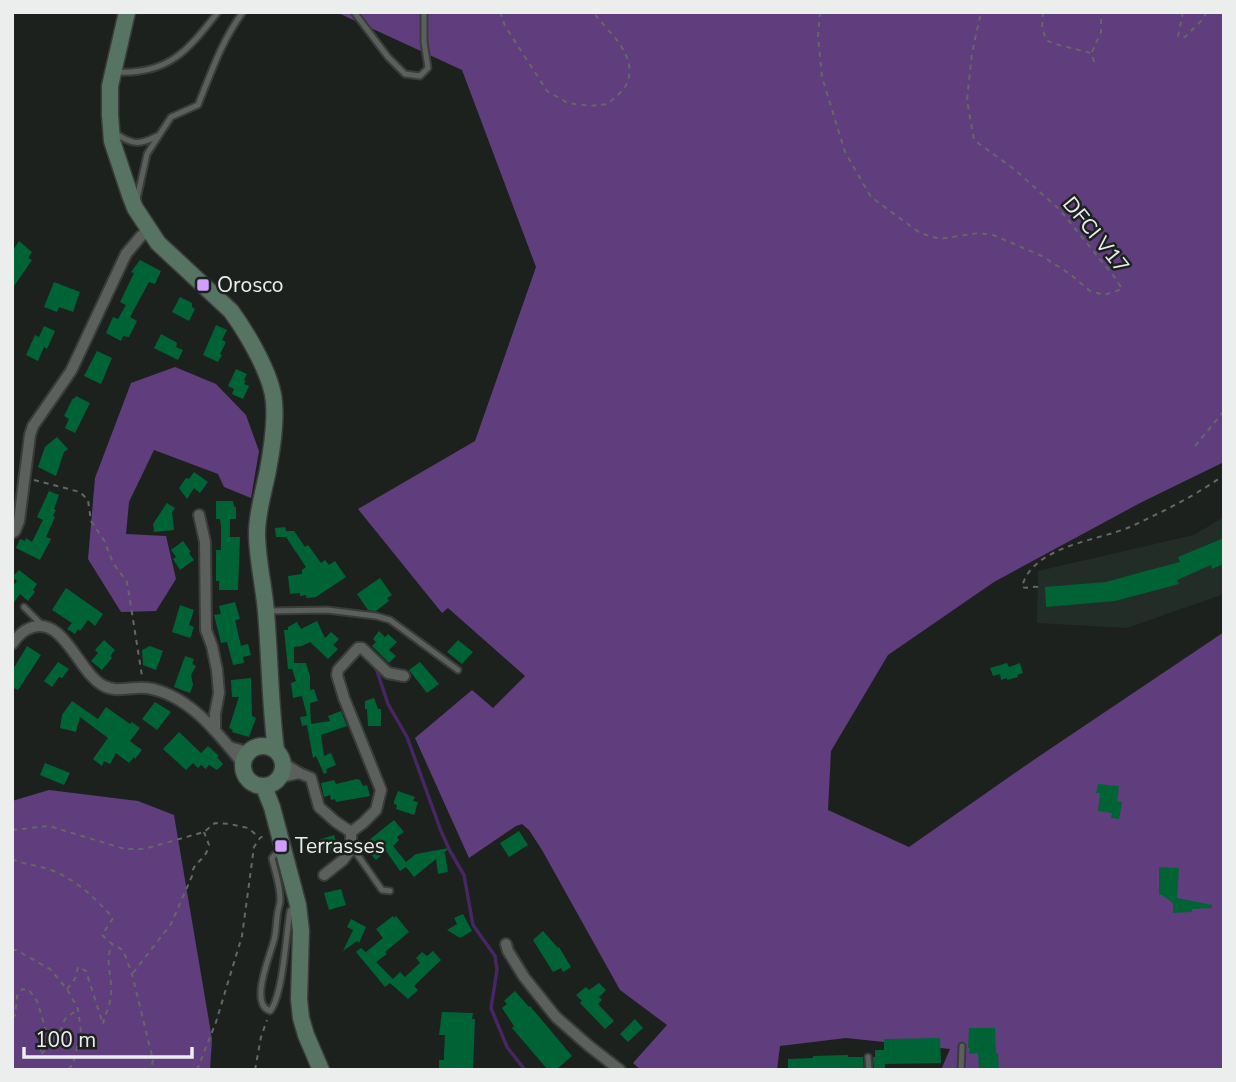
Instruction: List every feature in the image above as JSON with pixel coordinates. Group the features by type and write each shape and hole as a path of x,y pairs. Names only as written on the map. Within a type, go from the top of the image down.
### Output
{"street":[{"path":"127,12 110,86 111,130 112,141 135,208 158,243 231,311 270,382 274,400 274,425 268,472 259,508 257,535 266,611 272,716 267,765 272,807 298,905 301,931 300,1018 321,1070"},
{"path":"12,533 19,521 33,426 71,371 126,254 149,230"},
{"path":"199,515 205,541 206,630 218,670 215,731"},
{"path":"12,644 22,632 30,628 42,625 51,629 61,637 92,678 101,685 112,690 144,688 170,695 203,719 229,747 267,765 311,778 319,807 351,832"},
{"path":"351,832 376,810 382,790 345,698 337,675 338,670 358,648 362,648 388,673 404,676"},
{"path":"324,875 343,860 351,849 351,832"},
{"path":"506,944 524,977 556,1017 620,1070"}],"lane":[{"path":"113,72 144,71 170,62 189,47 218,12"},
{"path":"135,208 147,154 171,117 198,105 217,56 243,12"},
{"path":"354,12 388,57 405,74 420,76 428,68 424,42 424,12"},
{"path":"111,130 127,141 144,143 160,135"},
{"path":"24,607 42,625"},
{"path":"266,611 327,610 390,620 458,670"},
{"path":"351,845 382,890 390,891"},
{"path":"283,852 277,852 272,858 280,901 275,939 264,971 261,1002 266,1011 272,1009 278,994 290,911 298,905"},
{"path":"961,1070 962,1046"},
{"path":"868,1057 869,1070"}],"path":[{"path":"500,12 505,26 547,91 568,103 590,106 608,104 627,85 630,64 621,46 595,12"},
{"name":"DFCI V17","path":"820,12 818,36 822,77 845,152 871,197 920,233 940,239 978,233 993,235 1042,256 1090,290 1104,295 1122,289 1059,209 1014,169 974,140 967,100 972,52 981,12"},
{"path":"1043,12 1042,27 1046,40 1091,53"},
{"path":"1096,67 1091,53 1101,32 1101,12"},
{"path":"1183,12 1178,36 1185,37 1207,12"},
{"path":"1195,446 1224,411"},
{"path":"1038,587 1021,587 1030,569 1050,555 1127,528 1202,491 1224,475"},
{"path":"25,478 80,492 88,500 91,521 104,540 113,563 127,582 144,688"},
{"path":"12,830 49,826 125,849 144,849 204,832 215,823 248,828 260,838"},
{"path":"197,1070 216,1022 242,936 254,847 260,838 277,829"},
{"path":"132,974 171,925 192,876 192,870 209,845 204,832"},
{"path":"12,859 49,869 74,881 95,898 113,918 103,935 123,950 132,974 152,1060 151,1070"},
{"path":"67,989 75,979 78,967 86,971 103,1024 111,996 109,973 112,944"},
{"path":"12,950 50,969 67,989 78,1009 81,1032 73,1063 68,1070"},
{"path":"12,1018 15,1016 17,996 22,989 29,990 37,1001 45,1027 40,1055 57,1040 65,1018 78,1009"},
{"path":"255,1070 261,1037 270,1011"}],"shaded area":[{"path":"336,12 1224,12 1224,462 1140,503 994,582 888,655 831,751 828,810 909,847 1224,632 1224,1070 941,1070 950,1049 846,1038 780,1046 777,1070 641,1070 633,1063 667,1025 620,990 542,850 522,824 469,858 415,738 472,690 493,708 525,676 448,608 442,613 358,509 475,441 536,267 462,70"},
{"path":"175,367 216,384 246,415 259,451 251,498 224,487 218,474 154,450 129,502 126,534 166,536 176,579 156,611 121,612 88,559 95,478 131,383"},
{"path":"1224,517 1224,594 1127,628 1037,623 1038,571 1194,535"},
{"path":"49,790 138,801 174,815 212,1039 210,1070 12,1070 12,801"}],"building":[{"path":"19,241 32,252 28,258 32,260 12,289 12,252"},
{"path":"140,260 161,271 155,284 149,282 130,317 137,321 129,337 123,336 121,341 106,333 113,317 118,319 126,305 120,302 134,273 131,272"},
{"path":"54,282 80,292 73,312 59,307 57,312 44,307"},
{"path":"180,297 192,303 195,309 189,321 172,312"},
{"path":"216,325 227,330 222,340 226,342 218,362 203,355"},
{"path":"44,326 55,331 38,361 26,355 35,335 39,337"},
{"path":"161,334 176,342 176,347 183,350 178,360 154,348"},
{"path":"97,351 112,358 101,384 84,376"},
{"path":"236,369 247,374 244,384 249,386 243,399 232,394 234,389 228,386"},
{"path":"76,396 90,403 75,433 65,428 69,419 64,416"},
{"path":"57,437 68,449 64,452 56,476 38,467 45,447"},
{"path":"194,472 208,482 200,493 194,488 187,499 179,488"},
{"path":"49,491 59,495 54,509 55,517 46,537 51,539 40,560 16,548 20,539 25,541 26,538 32,542 43,520 37,517"},
{"path":"216,501 233,501 236,507 236,519 230,519 230,537 240,537 238,590 219,590 219,581 216,581 216,550 221,550 221,526 220,519 216,519"},
{"path":"167,503 175,508 172,512 174,530 154,532 153,524"},
{"path":"285,527 286,531 294,531 305,547 308,545 321,563 325,560 329,565 335,561 346,577 316,597 306,598 306,595 300,596 300,593 290,594 288,576 302,574 306,567 286,537 276,537 275,528"},
{"path":"1224,538 1224,564 1212,569 1211,565 1177,580 1179,584 1115,601 1046,607 1045,587 1106,582 1180,562 1178,557"},
{"path":"183,541 194,560 180,570 171,550"},
{"path":"19,570 37,584 28,601 20,594 12,605 12,587 17,581 12,577"},
{"path":"380,578 392,595 387,598 389,601 376,611 368,610 357,594"},
{"path":"66,588 103,614 95,626 88,620 75,634 67,629 72,623 52,610"},
{"path":"235,602 240,619 235,620 241,646 248,644 251,655 243,657 244,663 233,665 227,642 221,643 214,615 221,614 219,606"},
{"path":"180,605 194,610 189,625 194,627 190,638 172,632"},
{"path":"317,621 325,638 331,632 339,639 333,645 338,649 328,659 310,642 294,647 294,663 306,663 310,690 314,689 318,701 310,703 311,724 330,721 328,716 341,711 347,726 321,735 324,756 331,753 336,765 326,769 327,773 324,774 316,756 313,758 307,725 302,726 300,717 307,716 302,696 293,698 291,683 296,681 292,669 288,669 284,630 297,622 301,629"},
{"path":"379,631 385,637 388,634 397,642 389,650 396,656 389,663 372,646"},
{"path":"104,640 115,650 102,670 91,661 98,653 95,650"},
{"path":"458,640 473,652 462,664 447,652"},
{"path":"27,646 41,655 18,690 12,687 12,671"},
{"path":"150,646 163,651 156,670 143,665 142,650"},
{"path":"185,656 194,659 192,664 196,666 191,675 193,685 190,693 174,687"},
{"path":"58,662 69,669 52,687 44,681"},
{"path":"420,662 439,684 427,693 409,670"},
{"path":"1007,663 1009,667 1020,663 1023,673 1007,680 1001,680 1000,674 993,676 990,668"},
{"path":"251,678 252,716 256,718 249,737 232,732 229,728 239,697 232,697 231,680"},
{"path":"374,698 378,709 381,709 381,726 368,726 365,701"},
{"path":"72,701 98,719 106,707 140,728 130,741 142,750 135,759 134,757 129,763 116,753 110,764 104,761 102,766 93,759 108,738 80,717 76,732 60,728 62,715"},
{"path":"155,702 171,712 157,730 142,719"},
{"path":"179,732 201,753 208,746 223,764 217,770 209,765 206,769 201,765 198,768 193,763 186,770 163,749"},
{"path":"45,763 70,773 64,785 40,775"},
{"path":"357,779 363,786 367,785 370,796 336,802 335,799 331,800 330,795 324,797 321,783 334,780 336,784"},
{"path":"1098,784 1119,786 1117,801 1122,802 1119,819 1111,818 1112,813 1098,811"},
{"path":"398,791 415,797 413,801 418,802 414,815 396,809 394,801"},
{"path":"394,820 404,832 397,837 399,840 393,846 406,862 416,854 449,848 443,854 445,853 448,872 438,874 436,859 414,877 406,867 400,871 386,851 376,860 363,845"},
{"path":"519,831 528,845 509,857 500,843"},
{"path":"334,835 339,851 331,853 329,849 315,853 315,841"},
{"path":"1159,867 1179,868 1177,898 1212,905 1212,908 1173,913 1173,903 1159,895"},
{"path":"341,889 346,905 329,910 324,893"},
{"path":"463,914 472,931 460,938 447,930 457,924 454,918"},
{"path":"396,916 409,932 376,962 393,979 400,972 405,977 420,963 416,958 422,952 427,956 433,951 441,960 414,986 418,990 408,999 390,983 385,987 356,952 361,948 370,956 366,952 383,938 376,929"},
{"path":"351,919 366,927 359,943 357,941 343,951 353,930 347,927"},
{"path":"543,931 559,947 571,967 563,972 561,968 553,972 533,940"},
{"path":"599,983 606,990 599,997 602,1000 598,1004 614,1021 605,1029 580,1003 582,1001 576,995 586,987 589,990"},
{"path":"515,991 572,1056 556,1070 548,1070 512,1028 514,1026 502,1008 507,1004 504,1001"},
{"path":"442,1012 473,1013 473,1070 439,1070 439,1060 444,1060 445,1035 439,1035"},
{"path":"635,1019 643,1028 628,1042 620,1034"},
{"path":"969,1028 995,1028 999,1070 979,1070 978,1053 969,1054"},
{"path":"940,1038 941,1063 885,1064 885,1070 874,1070 875,1050 884,1050 884,1039"},
{"path":"848,1055 863,1057 864,1070 788,1070 788,1059"}],"waterway":[{"path":"376,668 388,704 407,737 441,831 464,875 473,925 495,956 497,970 491,1008 507,1047 525,1070"}],"place":[{"name":"Orosco","path":"203,285"},
{"name":"Terrasses","path":"281,846"}]}
